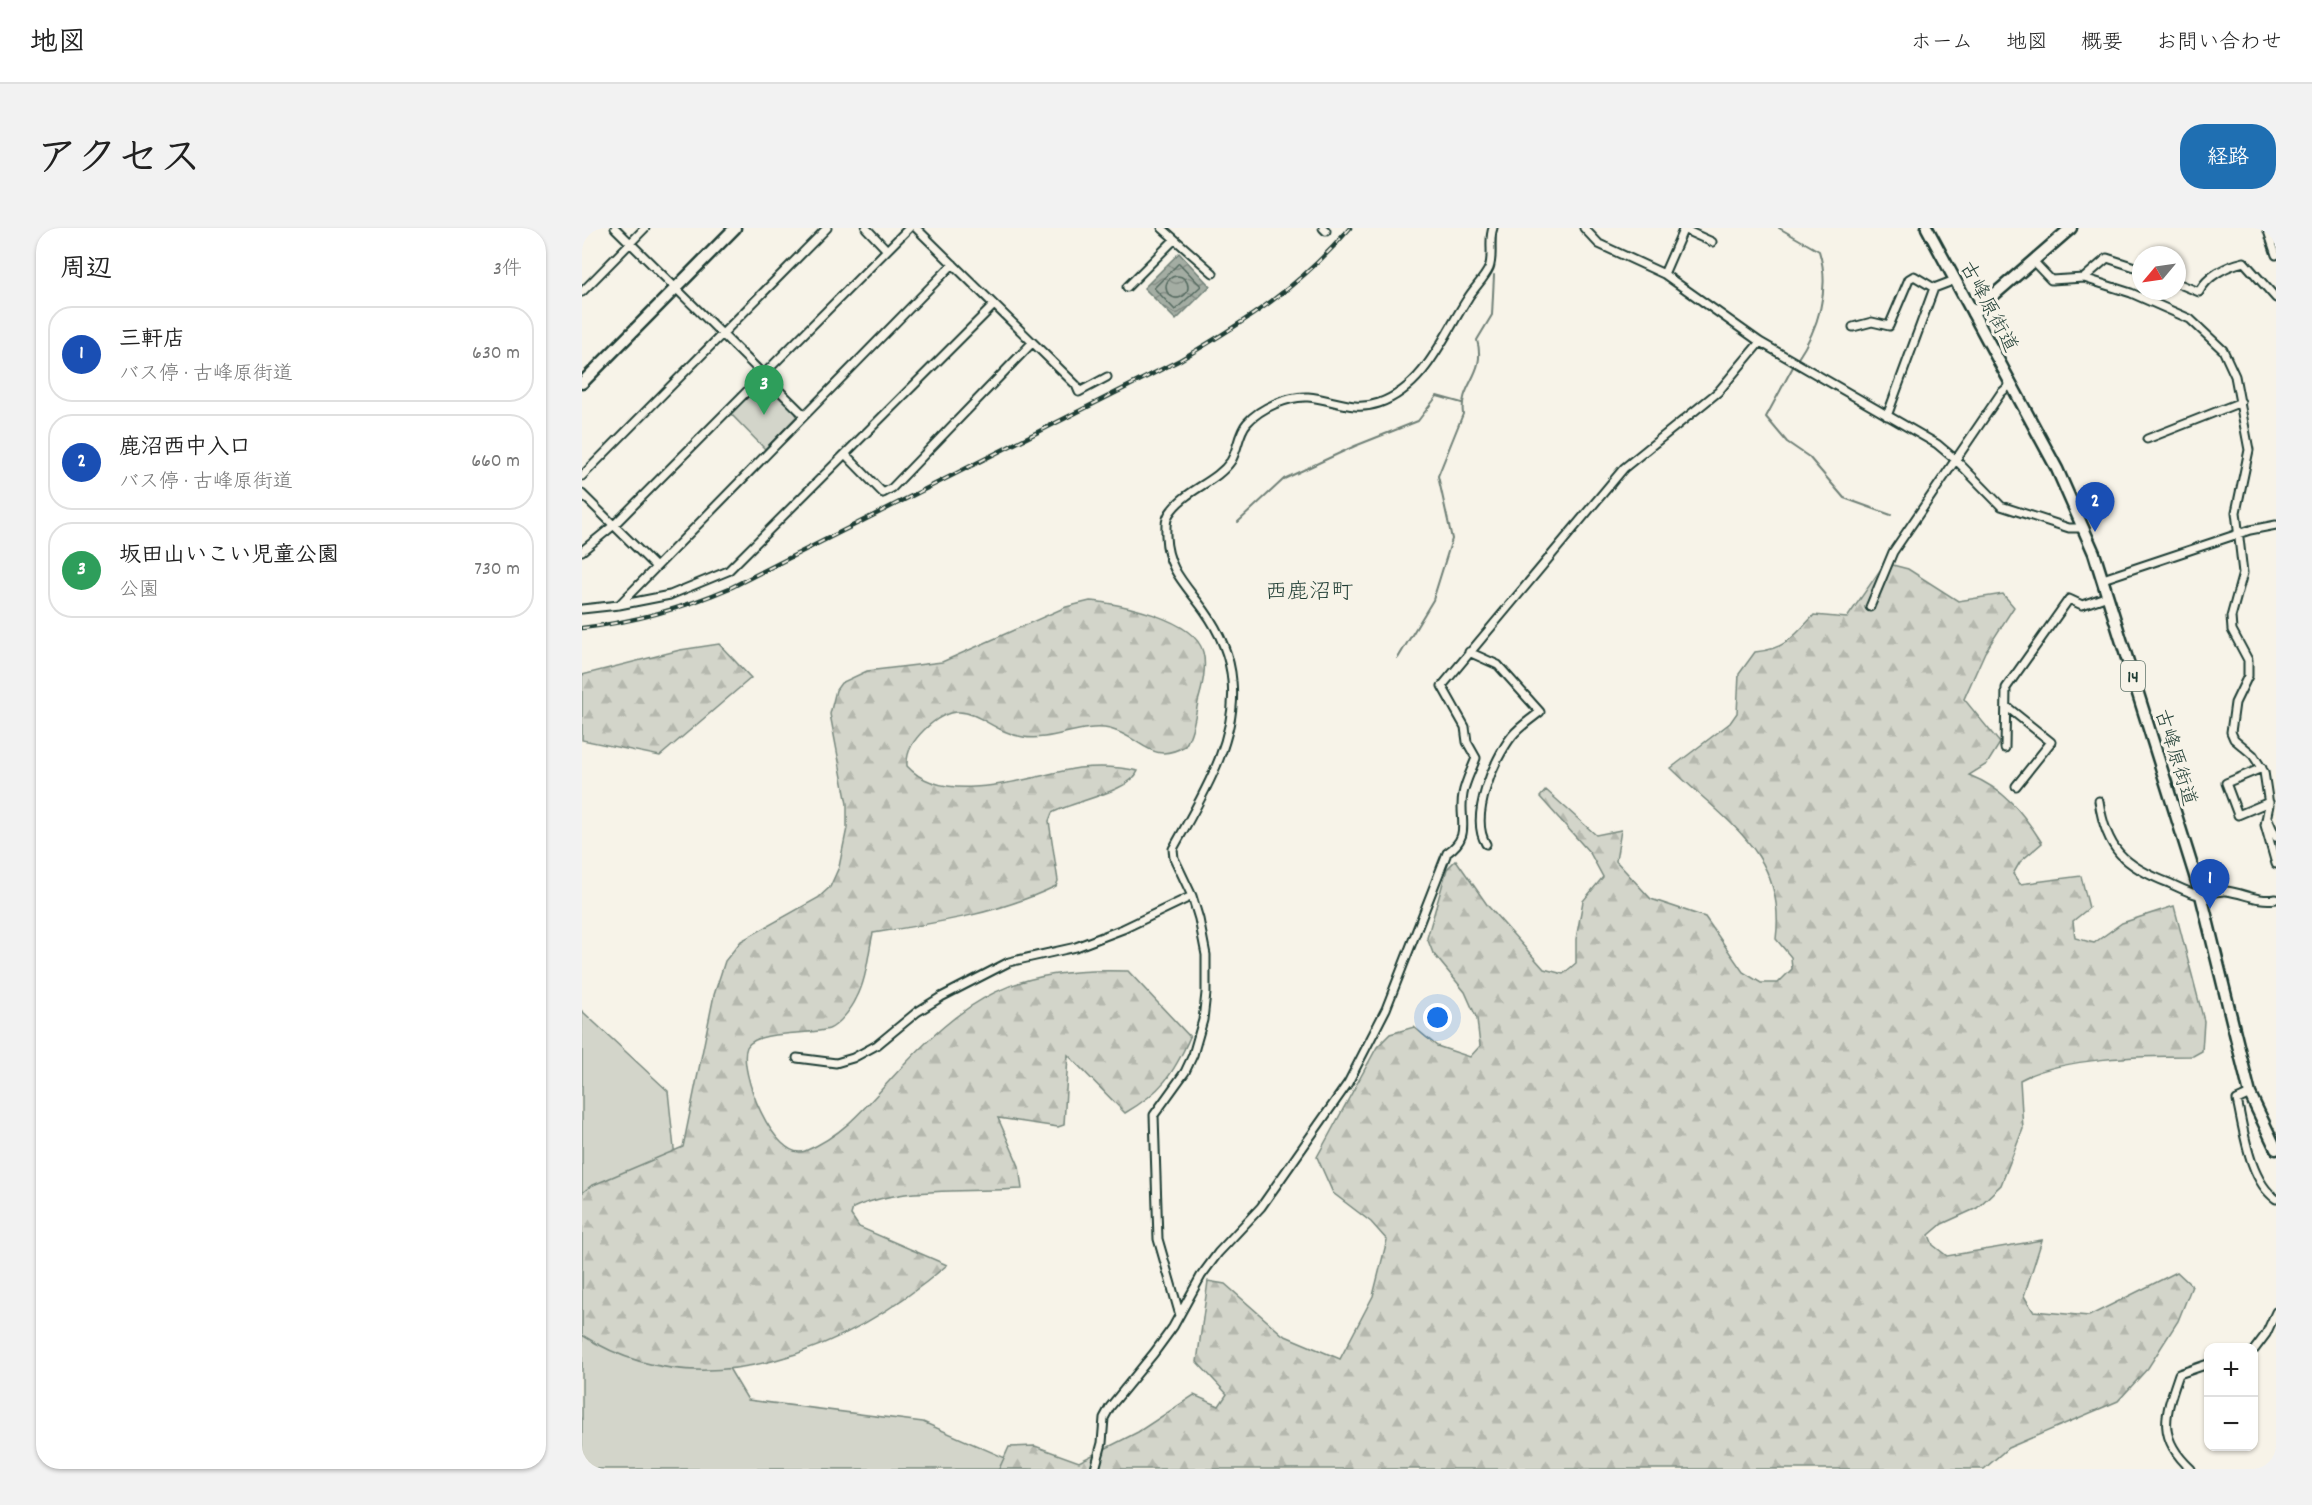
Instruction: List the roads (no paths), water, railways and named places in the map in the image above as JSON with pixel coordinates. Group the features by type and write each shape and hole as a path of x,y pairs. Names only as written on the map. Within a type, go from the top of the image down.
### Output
{"main road":[{"path":"582,383 735,228"},
{"name":"古峰原街道","path":"1927,228 2057,469 2084,528 2103,579 2200,895 2250,1094 2276,1149"},
{"path":"1973,313 2072,228"}],"street":[{"path":"615,228 804,415"},
{"path":"582,292 645,228"},
{"path":"582,476 827,228"},
{"path":"866,228 886,249"},
{"path":"582,551 614,525 909,228"},
{"path":"916,228 1079,392 1107,377"},
{"path":"1162,228 1213,273"},
{"path":"1179,1312 1158,1239 1154,1114 1185,1072 1193,1055 1203,1020 1206,955 1192,896 1174,858 1173,849 1216,767 1230,719 1233,682 1228,655 1220,637 1204,610 1172,568 1166,541 1168,516 1175,506 1231,460 1245,425 1274,405 1308,397 1344,406 1364,406 1380,402 1408,386 1443,343 1468,298 1489,268 1493,228"},
{"path":"1584,228 1599,244 1664,274 1760,342 1937,444 2001,506 2069,528 2084,528"},
{"path":"2267,228 2276,255"},
{"path":"1664,274 1683,229 1712,242"},
{"path":"1127,287 1174,240"},
{"path":"2084,278 2107,258 2132,266"},
{"path":"2033,261 2051,280 2084,278 2131,293 2190,319 2223,350 2235,376 2249,450 2236,512 2243,573 2231,617 2232,630 2248,660 2248,676 2235,703 2231,732 2234,739 2253,755 2262,768 2269,802 2265,825 2276,864"},
{"path":"2186,287 2199,292 2204,281 2234,264 2244,262 2276,298"},
{"path":"619,605 952,264"},
{"path":"1852,327 1872,322 1889,326 1909,279 1914,276 1934,288"},
{"path":"1887,416 1934,288 1955,280"},
{"path":"582,609 619,605 670,595 728,571 994,305"},
{"path":"1095,1469 1102,1443 1104,1418 1110,1407 1154,1353 1207,1268 1261,1207 1348,1083 1386,1009 1447,853 1459,845 1463,832 1463,793 1476,758 1467,742 1465,727 1442,686 1624,468 1718,392 1760,342"},
{"path":"846,454 883,493 892,488 1032,343"},
{"path":"1870,607 1893,552 2001,393 2011,384"},
{"path":"2147,439 2241,402"},
{"path":"582,494 655,566"},
{"path":"2103,579 2237,534 2276,525"},
{"path":"2005,748 2006,688 2069,599 2082,605 2108,596"},
{"path":"1469,652 1498,665 1540,711 1512,735 1497,762 1482,802 1479,823 1486,844"},
{"path":"2006,706 2051,742 2016,786"},
{"path":"2262,768 2226,783 2238,815 2269,802"},
{"path":"2099,801 2102,823 2122,859 2159,879 2200,895 2220,891 2262,901 2276,899"},
{"path":"2267,817 2276,837"},
{"path":"797,1058 836,1063 853,1058 877,1045 917,1012 941,997 1009,962 1076,947 1123,929 1192,896"},
{"path":"2250,1094 2238,1100 2246,1139 2265,1191 2276,1198"},
{"path":"2258,1344 2266,1334 2276,1312"},
{"path":"2191,1469 2175,1454 2166,1435 2167,1422 2179,1374 2204,1365"}],"water":[{"path":"1179,253 1210,286 1176,320 1144,288"}],"waterway":[{"path":"1779,228 1819,251 1822,265 1824,280 1820,308 1811,335 1797,360"},
{"path":"1495,262 1496,232"},
{"path":"1398,658 1433,600 1452,539 1438,476 1463,414 1465,395 1476,370 1479,352 1477,340 1492,315 1494,275"},
{"path":"1794,365 1766,417 1787,442 1809,457 1844,498 1891,515"},
{"path":"1238,522 1284,479 1355,446 1418,421 1437,396 1462,403"}],"railway":[{"path":"582,628 659,613 732,587 1180,360 1271,302 1312,268 1350,228"}],"place":[{"name":"坂田山いこい児童公園","path":"764,415"},
{"name":"鹿沼西中入口","path":"2095,532"},
{"name":"三軒店","path":"2210,909"}],"district":[{"name":"西鹿沼町","path":"1309,590"}]}
